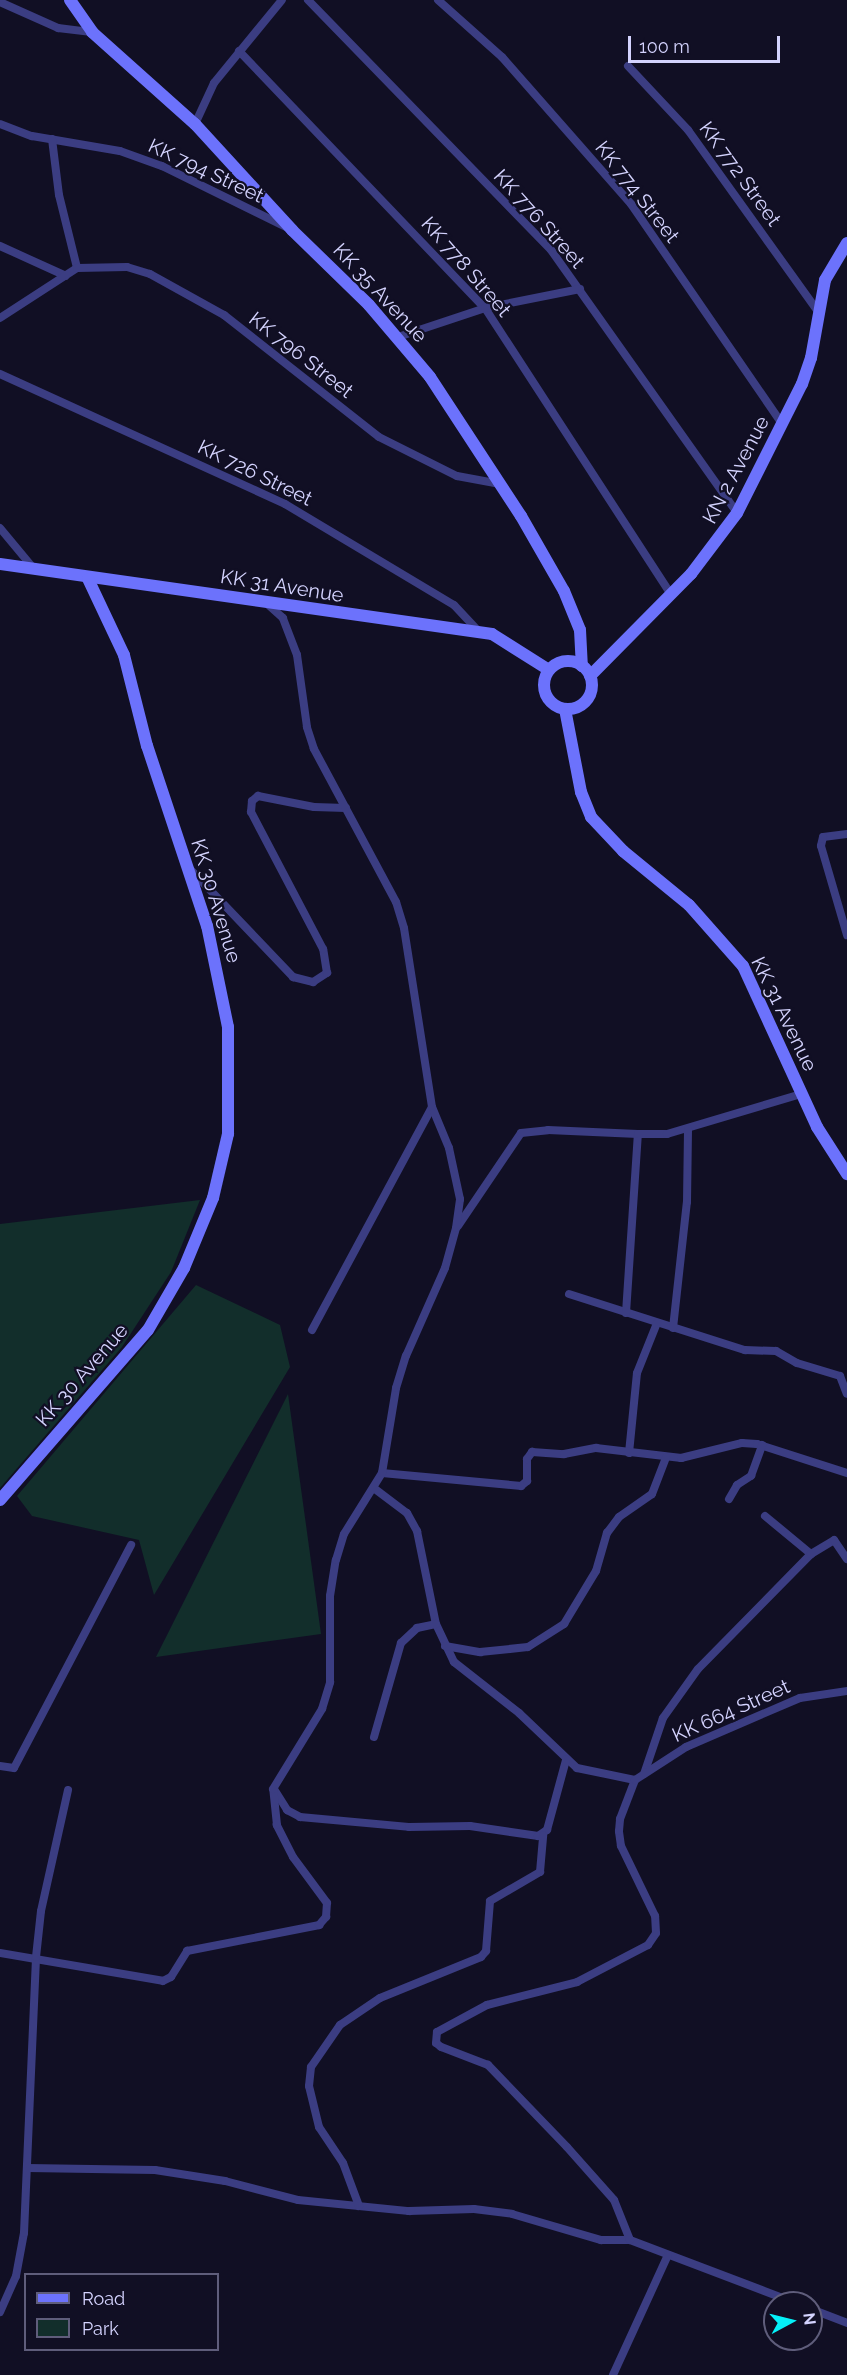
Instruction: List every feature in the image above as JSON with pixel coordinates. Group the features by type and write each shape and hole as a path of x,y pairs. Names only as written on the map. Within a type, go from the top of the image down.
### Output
{"main road":[{"name":"KK 35 Avenue","path":"70,0 92,32 195,124 291,230 398,337 458,416 501,484 572,608 582,638 586,671"},
{"name":"KN 2 Avenue","path":"586,671 671,594 720,539 737,513 783,425 811,358 817,310 825,280 847,243"},
{"name":"KK 31 Avenue","path":"0,564 88,579 264,601 376,621 478,632 502,638 549,670"},
{"name":"KK 30 Avenue","path":"0,1500 148,1330 184,1268 213,1198 228,1134 228,1027 207,926 147,746 124,655 88,579"},
{"path":"564,661 586,671 591,688 587,699 577,707 565,709 553,704 546,694 544,682 549,670 564,661"},
{"name":"KK 31 Avenue","path":"565,709 581,792 591,817 623,851 689,905 742,966 801,1094 847,1174"}],"street":[{"path":"195,124 214,83 282,0"},
{"name":"KK 776 Street","path":"308,0 551,249 737,513"},
{"name":"KK 774 Street","path":"438,0 502,57 631,204 783,425"},
{"path":"0,2 58,28 92,32"},
{"name":"KK 778 Street","path":"239,51 485,308 671,594"},
{"name":"KK 772 Street","path":"628,66 688,130 817,310"},
{"name":"KK 794 Street","path":"0,124 52,139 120,151 162,165 291,230"},
{"path":"0,318 77,268 59,195 52,139"},
{"path":"0,246 66,276"},
{"name":"KK 796 Street","path":"77,268 127,267 163,280 224,315 379,437 457,476 501,484"},
{"path":"398,337 485,308 580,289"},
{"name":"KK 726 Street","path":"0,374 285,504 454,605 478,632"},
{"path":"0,528 35,570"},
{"path":"0,1953 36,1957 163,1981 171,1977 187,1951 319,1925 326,1917 327,1902 293,1857 277,1826 273,1789 322,1709 330,1682 330,1596 336,1560 344,1534 375,1489 382,1473 406,1356 445,1268 456,1228 459,1186 432,1107 404,928 392,892 315,749 308,727 297,655 284,620 264,601"},
{"path":"185,863 293,977 313,982 327,973 323,950 251,812 252,801 258,796 314,807 346,808"},
{"path":"847,834 823,837 821,846 847,935"},
{"path":"456,1228 521,1133 548,1130 639,1134 688,1129 801,1094"},
{"path":"312,1330 432,1107"},
{"path":"673,1328 687,1212 688,1129"},
{"path":"626,1313 639,1134"},
{"path":"569,1294 745,1350 776,1351 796,1364 840,1376 847,1394"},
{"path":"629,1453 637,1373 657,1323"},
{"path":"382,1473 521,1486 527,1481 527,1459 532,1452 564,1454 596,1448 681,1458 729,1444 762,1446 847,1473"},
{"path":"729,1499 737,1485 751,1476 762,1446"},
{"path":"445,1646 480,1652 528,1647 564,1624 596,1571 607,1533 619,1517 652,1494 666,1458"},
{"path":"375,1489 407,1513 417,1531 436,1623 454,1662 519,1713 566,1760 584,1770 635,1780 620,1819 619,1831 621,1846 655,1916 656,1934 648,1945 577,1982 487,2005 443,2026 435,2039 441,2047 483,2061 512,2088 614,2200 630,2240"},
{"path":"765,1516 811,1554"},
{"path":"644,1774 671,1703 698,1669 811,1554 834,1540 847,1559"},
{"path":"0,1767 14,1768 131,1545"},
{"path":"374,1737 401,1643 417,1628 436,1623"},
{"name":"KK 664 Street","path":"635,1780 686,1747 800,1698 847,1691"},
{"path":"359,2206 344,2163 319,2127 309,2086 311,2067 340,2025 380,1998 481,1957 486,1951 490,1901 540,1872 543,1835 566,1760"},
{"path":"273,1789 287,1810 300,1817 409,1827 470,1826 543,1835"},
{"path":"0,2312 16,2276 28,2168 36,1957 41,1911 68,1790"},
{"path":"28,2168 155,2170 225,2181 298,2200 409,2211 474,2209 512,2214 601,2240 619,2243 630,2240 763,2291"},
{"path":"613,2375 668,2255"},
{"path":"823,2314 847,2323"}],"green space":[{"path":"200,1200 171,1272 122,1347 0,1488 0,1224"},
{"path":"196,1285 280,1325 290,1367 154,1595 139,1540 32,1516 17,1496"},
{"path":"288,1394 321,1634 156,1657"}]}
